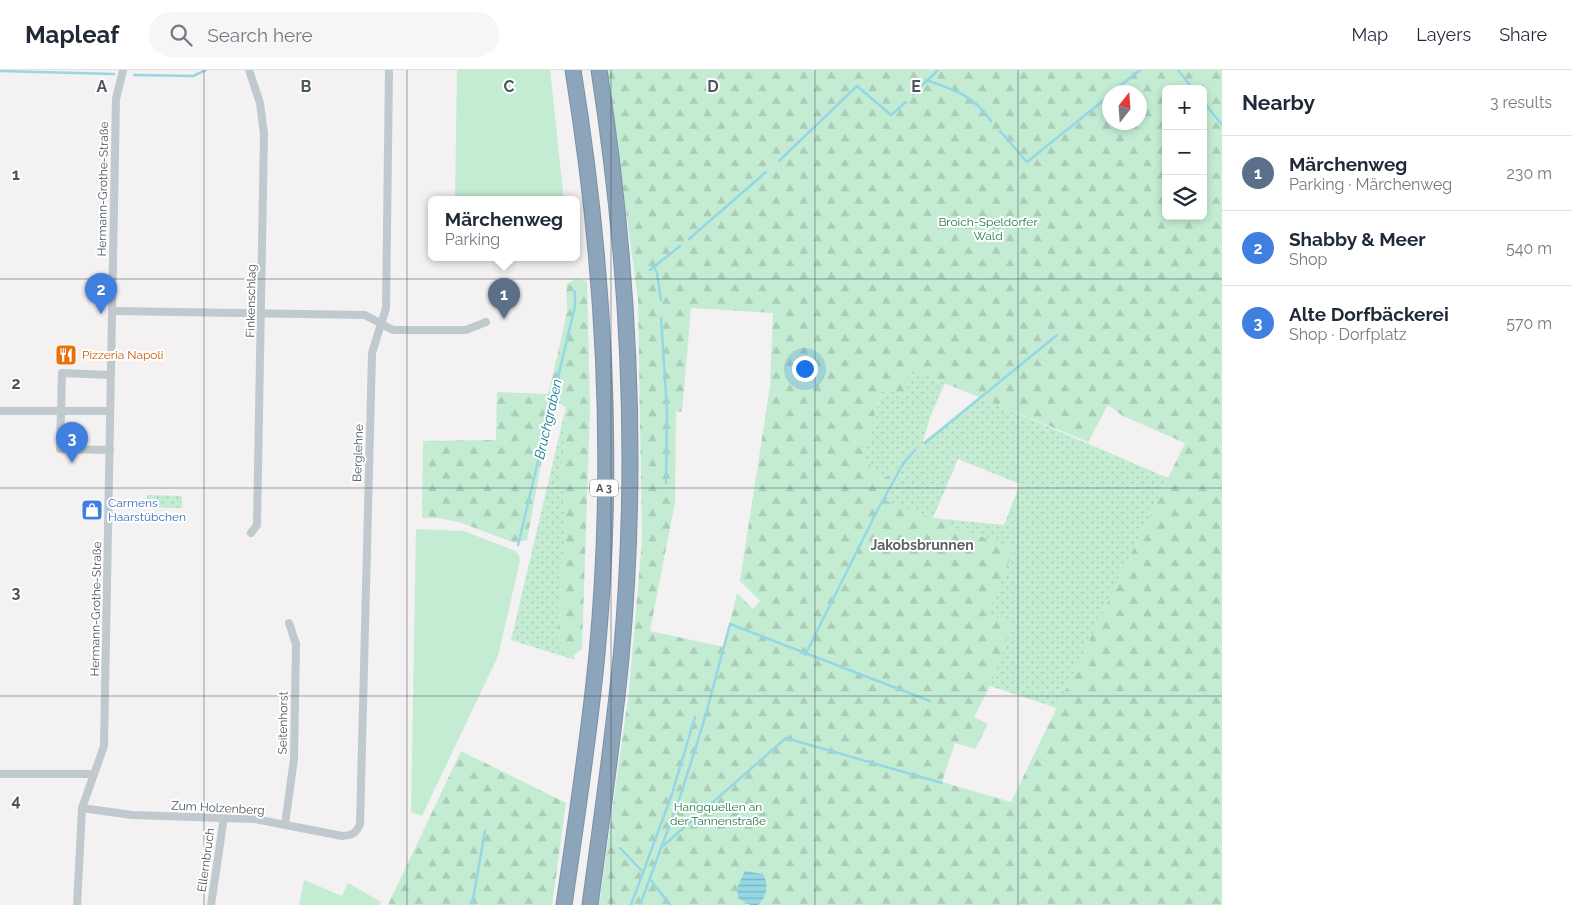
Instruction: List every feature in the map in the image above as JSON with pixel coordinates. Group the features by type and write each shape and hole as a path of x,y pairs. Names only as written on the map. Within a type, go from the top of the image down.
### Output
{"highway":[{"name":"A 3","path":"564,905 597,654 602,568 605,431 600,300 593,217 573,70"},
{"name":"A 3","path":"590,905 610,763 621,657 630,431 626,314 619,221 599,70"}],"street":[{"name":"Hermann-Grothe-Straße","path":"77,905 82,808 104,746 116,99 123,70"},
{"name":"Finkenschlag","path":"248,70 260,103 264,134 257,525 251,533"},
{"name":"Berglehne","path":"351,836 357,831 360,824 372,353 386,308 389,70"},
{"path":"112,311 365,315 394,330 466,330 486,322"},
{"path":"110,375 62,373 60,449 110,450"},
{"path":"0,411 110,411"},
{"name":"Seitenhorst","path":"285,824 294,741 296,644 289,623"},
{"path":"0,774 93,774"},
{"name":"Zum Holzenberg","path":"82,808 132,816 224,817 285,824 342,836 351,836"},
{"name":"Ellernbruch","path":"211,905 224,817"}],"green space":[{"path":"457,70 550,70 564,196 455,196"},
{"name":"Broich-Speldorfer Wald","path":"607,70 1222,70 1222,905 599,905 629,691 642,540 638,300","holes":["691,308 773,313 770,386 740,581 760,601 753,609 737,593 724,647 650,631 675,502 676,411 682,412","910,369 1088,442 1108,405 1123,416 1185,443 1011,802 942,782 955,743 975,749 988,724 974,717 990,686 1013,624 988,614 1014,549 886,501 906,462 882,480 863,456 882,389 903,395"]},
{"path":"576,279 587,281 590,408 582,649 574,655 557,637 565,533 562,471 566,407 553,400 527,540 515,543 459,522 438,518 422,518 423,441 496,440 497,392 548,394 567,310 567,284"},
{"path":"910,369 945,383 930,417 923,442 979,397 1168,478 1057,708 990,686 1013,624 988,614 886,501 905,463 882,480 863,456 882,389","holes":["958,459 1020,484 1004,525 933,518"]},
{"path":"566,407 562,471 565,533 557,637 574,655 575,660 511,640"},
{"path":"147,495 182,496 182,508 147,507"},
{"path":"416,529 464,531 515,551 519,555 520,561 498,656 422,816 411,812"},
{"path":"461,751 566,803 552,905 388,905"},
{"path":"304,880 342,896 348,883 381,902 379,905 299,905"}],"water":[{"path":"745,871 763,874 765,878 766,890 758,905 751,905 738,898 737,888"}],"waterway":[{"path":"134,75 193,76 206,70"},
{"path":"913,94 938,70"},
{"path":"1121,85 1140,70"},
{"path":"1178,70 1190,85"},
{"path":"0,71 114,74"},
{"path":"926,80 954,90 971,99 985,112 991,121"},
{"path":"779,161 857,86 891,115 906,102"},
{"path":"1000,131 1027,162 1102,101"},
{"path":"1207,106 1222,125"},
{"path":"689,239 766,172"},
{"path":"650,270 680,246"},
{"path":"654,267 657,273 661,300"},
{"name":"Bruchgraben","path":"518,545 575,306 575,292"},
{"path":"661,318 667,409 666,483"},
{"path":"925,443 1057,335"},
{"path":"805,655 878,509 903,464 915,450"},
{"path":"640,905 681,794 704,721 730,624 930,701"},
{"path":"631,905 672,794 695,717"},
{"path":"663,846 786,738 942,783"},
{"path":"472,905 485,831"},
{"path":"620,848 643,872"},
{"path":"650,879 670,905"}],"place":[{"name":"Shabby & Meer","path":"101,314"},
{"name":"Märchenweg","path":"504,319"},
{"name":"Pizzeria Napoli","path":"66,355"},
{"name":"Alte Dorfbäckerei","path":"72,463"},
{"name":"Carmens Haarstübchen","path":"92,510"}],"district":[{"name":"Jakobsbrunnen","path":"922,545"}],"park label":[{"name":"Hangquellen an der Tannenstraße","path":"718,814"}]}
